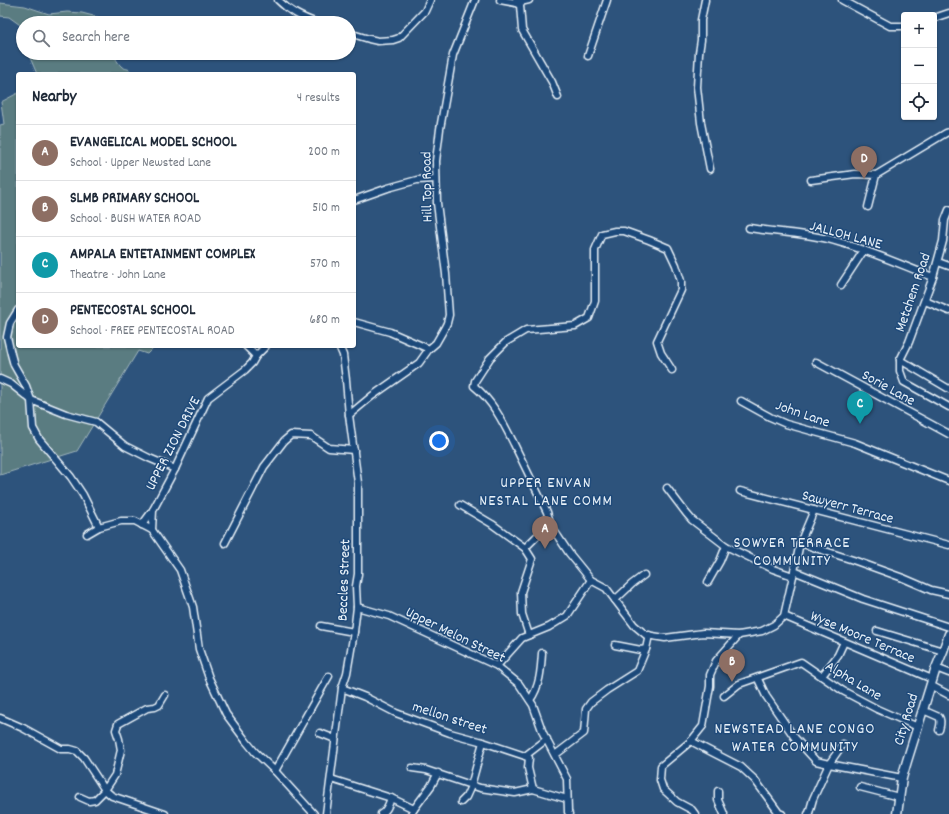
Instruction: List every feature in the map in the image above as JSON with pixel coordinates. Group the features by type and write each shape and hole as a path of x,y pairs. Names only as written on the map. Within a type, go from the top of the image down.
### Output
{"main road":[{"name":"City Road","path":"897,814 902,778 931,682 949,634"}],"street":[{"path":"278,0 286,8 300,16"},
{"path":"356,35 378,41 388,41 399,38 425,11 430,0"},
{"name":"Hill Top Road","path":"349,415 372,396 419,363 429,348 436,343 444,329 448,315 446,274 437,203 436,161 452,55 475,0"},
{"path":"500,0 528,0"},
{"path":"588,56 607,0"},
{"path":"705,0 701,20 697,87 701,123 710,169"},
{"path":"842,0 890,26 901,26"},
{"path":"516,1 520,5 522,30 552,82 558,97"},
{"path":"937,17 949,13"},
{"path":"811,180 855,174 876,175 949,132"},
{"path":"868,208 876,175"},
{"path":"356,199 417,180 436,179"},
{"name":"Metchem Road","path":"900,360 910,342 938,262 943,241 945,220 949,210"},
{"name":"JALLOH LANE","path":"749,228 829,239 864,250 933,277"},
{"path":"672,370 660,353 657,341 681,290 681,280 676,265 668,248 624,231 615,231 602,234 595,250 595,301 589,318 575,326 526,330 506,342 495,352 475,381 474,386 495,409 507,431 546,512 550,526 591,580 606,588 634,625 646,634 666,638 703,633 739,635 762,631 774,624 784,616 800,543 814,510"},
{"path":"841,285 864,250"},
{"path":"938,262 949,266"},
{"path":"925,301 949,311"},
{"path":"16,313 10,322 7,336 14,365 26,386 31,400 33,428 39,439 71,477 83,495 99,527"},
{"path":"356,323 390,332 429,348"},
{"path":"248,348 256,356"},
{"name":"UPPER ZION DRIVE","path":"142,524 152,510 175,469 208,398 245,370 264,348"},
{"name":"Beccles Street","path":"326,814 342,688 347,673 354,632 357,607 356,586 358,574 358,483 343,355 340,348"},
{"path":"900,360 900,371 904,382 949,407"},
{"path":"900,360 949,389"},
{"name":"Sorie Lane","path":"816,362 949,434"},
{"path":"0,380 11,384 31,400 66,414 96,422 125,446 175,469"},
{"name":"John Lane","path":"741,401 786,424 855,443 949,481"},
{"path":"225,543 264,467 290,435 311,436 329,448 354,450"},
{"path":"667,488 692,520 726,546 773,569 793,573 863,599 949,627"},
{"name":"Sawyerr Terrace","path":"740,491 949,545"},
{"path":"460,505 492,524 525,548 532,559 521,592 522,614 529,635"},
{"path":"152,510 152,530"},
{"path":"87,534 99,527 120,521 135,521 152,530 180,570 193,607 199,649 226,714 255,752 275,771 314,814"},
{"path":"525,548 550,526"},
{"path":"800,543 853,560 931,590 949,594"},
{"path":"708,582 720,561 726,546"},
{"path":"615,600 644,575"},
{"path":"496,666 522,638 549,627 567,616 591,580"},
{"name":"Upper Melon Street","path":"357,607 389,616 496,666 519,684 533,705 543,733 567,779 569,814"},
{"name":"Wyse Moore Terrace","path":"784,616 931,682 949,695"},
{"path":"321,626 354,632"},
{"path":"877,631 943,651"},
{"path":"555,755 584,734 586,709 591,702 637,671 646,649 649,635"},
{"path":"695,814 692,810 677,802 663,789 660,780 661,766 692,741 703,726 710,686 710,675 716,661 739,635"},
{"path":"822,676 838,655 844,642"},
{"path":"615,645 641,650 646,649"},
{"path":"530,700 539,681 542,653"},
{"name":"Alpha Lane","path":"758,678 801,662 843,691 918,727"},
{"path":"936,668 949,673"},
{"path":"275,771 329,676"},
{"path":"724,696 739,684 758,678 766,696 796,738 816,761 902,778"},
{"name":"mellon street","path":"342,688 365,697 396,713 450,733 525,756"},
{"path":"80,797 89,801 95,800 105,790 115,775 121,750 116,730 118,724 147,708 159,705 165,695"},
{"path":"923,710 939,717 941,722 939,730"},
{"path":"0,718 23,728 61,749 76,751 84,758 105,790 112,796 165,814"},
{"path":"320,733 335,739"},
{"path":"533,789 528,768 529,758 525,756 547,739"},
{"path":"692,741 741,767 755,780 779,813 782,814"},
{"path":"461,802 466,797 471,786 483,742"},
{"path":"808,814 829,764 843,744"},
{"path":"412,768 426,770 480,788 515,793 533,789 567,798"},
{"path":"331,779 391,798 413,811 432,786 438,774"},
{"path":"860,787 899,797"},
{"path":"718,791 718,800 724,814"},
{"path":"381,814 384,813 391,798"}],"green space":[{"path":"0,3 25,6 49,14 67,12 82,13 93,16 16,16 16,22 9,17 0,16"},
{"path":"31,60 117,60 121,66 131,72 36,72"},
{"path":"16,94 16,348 153,348 147,354 138,351 77,451 0,475 0,125 4,124 1,102"}],"place":[{"name":"PENTECOSTAL SCHOOL","path":"864,179"},
{"name":"AMPALA ENTETAINMENT COMPLEX","path":"860,424"},
{"name":"EVANGELICAL MODEL SCHOOL","path":"545,549"},
{"name":"SLMB PRIMARY SCHOOL","path":"732,682"}],"district":[{"name":"UPPER ENVAN NESTAL LANE COMM","path":"546,490"},
{"name":"SOWYER TERRACE COMMUNITY","path":"792,550"},
{"name":"NEWSTEAD LANE CONGO WATER COMMUNITY","path":"795,736"}]}
